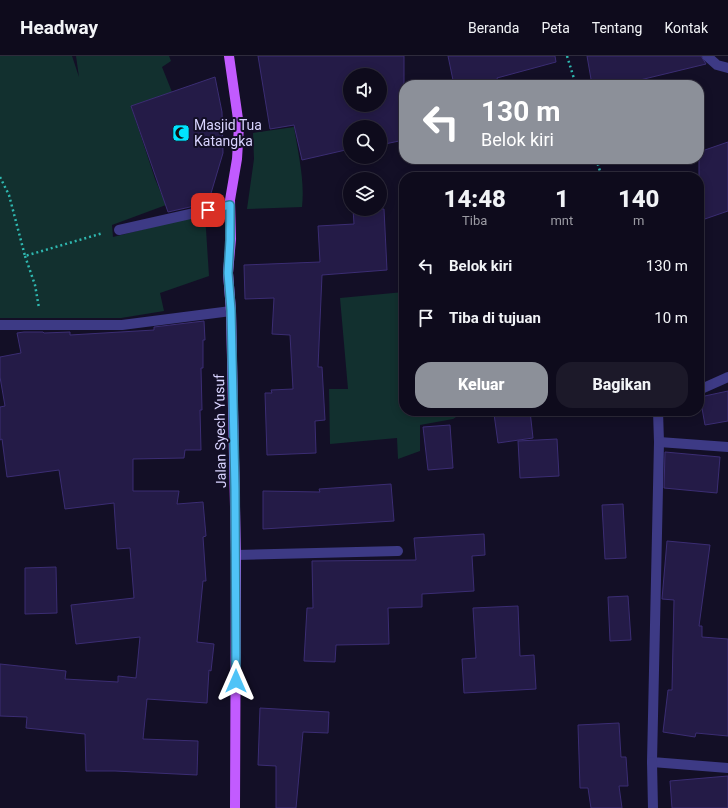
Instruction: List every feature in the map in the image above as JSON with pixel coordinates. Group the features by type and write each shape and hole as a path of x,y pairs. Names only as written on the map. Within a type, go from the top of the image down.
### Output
{"main road":[{"name":"Jalan Syech Yusuf","path":"229,56 239,126 237,159 230,205 228,273 231,310 236,554 235,808"}],"street":[{"path":"707,56 717,65 728,68"},
{"path":"119,230 230,205"},
{"path":"0,325 122,325 231,310"},
{"path":"704,388 728,377"},
{"path":"653,808 652,762 658,416"},
{"path":"658,442 728,447"},
{"path":"236,554 398,551"},
{"path":"652,762 728,768"}],"path":[{"path":"567,56 574,80"},
{"path":"0,177 9,195 34,285 39,311"},
{"path":"26,256 84,238 119,230"}],"green space":[{"path":"0,56 72,56 79,77 76,56 169,56 171,61 162,67 172,92 131,106 155,179 166,205 112,225 113,237 205,214 209,276 160,293 164,311 121,318 0,318"},
{"path":"294,127 303,187 302,207 247,209 254,159 253,133"},
{"path":"399,292 399,416 458,416 453,419 420,425 420,451 398,459 397,438 330,444 329,389 348,389 340,298"}],"building":[{"path":"258,56 404,56 404,80 399,80 399,141 387,144 387,120 343,120 343,151 302,160 294,125 270,129"},
{"path":"448,56 555,56 556,62 497,78 498,80 453,80"},
{"path":"587,56 701,56 706,64 640,80 591,80"},
{"name":"Masjid Tua Katangka","path":"215,77 222,112 223,153 209,200 190,207 168,212 131,106"},
{"path":"728,142 728,211 704,219 704,172 699,172 699,164 704,164 704,150"},
{"path":"353,216 384,216 387,270 322,275 318,367 322,367 325,420 315,421 316,453 267,455 265,393 272,393 271,390 293,389 290,335 272,334 274,298 245,299 244,265 320,262 318,226 354,224"},
{"path":"204,321 205,340 203,340 203,368 201,368 202,410 200,410 201,450 185,450 184,458 133,459 133,491 179,491 177,504 203,502 206,536 203,537 206,581 203,581 197,642 214,644 211,671 209,670 207,703 147,699 143,739 198,741 197,775 86,771 85,734 26,728 27,717 0,716 0,664 66,671 65,679 118,682 118,676 136,678 140,637 76,644 71,605 134,598 130,548 117,549 114,503 65,509 59,470 7,477 2,439 0,440 0,407 5,406 0,377 0,357 21,353 17,333 70,332 70,335 154,330 154,327"},
{"path":"728,391 728,421 705,425 703,416 704,396"},
{"path":"494,416 531,416 533,438 498,443"},
{"path":"450,425 453,468 428,470 423,427"},
{"path":"557,439 559,476 520,478 518,441"},
{"path":"665,452 720,457 717,493 664,488"},
{"path":"391,484 394,521 263,529 263,491 320,492 319,489"},
{"path":"623,504 626,558 605,559 602,505"},
{"path":"484,534 485,555 472,556 474,591 422,594 422,607 388,608 389,644 336,645 335,662 304,661 307,608 313,608 312,561 416,560 414,538"},
{"path":"667,541 710,545 699,626 702,626 702,637 728,639 728,736 696,733 695,737 663,732 668,690 672,690 674,600 662,599"},
{"path":"56,567 57,613 25,614 25,568"},
{"path":"628,596 631,640 610,641 608,597"},
{"path":"518,606 520,656 534,655 536,689 464,693 462,659 476,658 473,608"},
{"path":"260,708 329,712 328,733 303,732 296,808 276,808 276,766 258,765"},
{"path":"619,723 621,757 626,757 628,786 619,786 622,808 591,808 588,788 580,788 578,725"},
{"path":"728,776 728,808 672,808 670,781"}],"place":[{"name":"Masjid Tua Katangka","path":"181,133"}],"route":[{"path":"208,210 230,205 228,273 231,310 235,489 236,681"}]}
